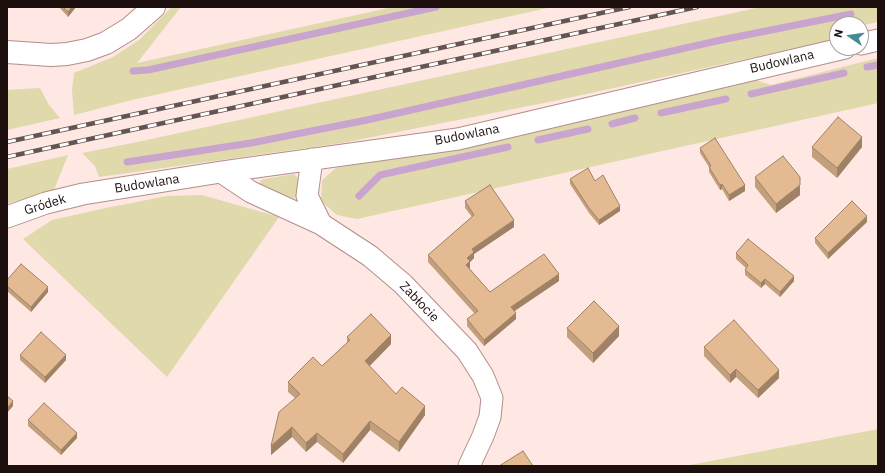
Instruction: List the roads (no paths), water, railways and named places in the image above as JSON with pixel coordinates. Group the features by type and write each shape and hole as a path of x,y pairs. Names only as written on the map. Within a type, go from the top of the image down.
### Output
{"street":[{"path":"7,52 67,54 87,50 106,43 128,29 154,7"},
{"name":"Budowlana","path":"83,194 221,172 458,139 829,52"},
{"path":"312,159 307,196 321,224"},
{"name":"Zabłocie","path":"221,172 251,192 321,224 370,256 403,284 467,351 483,376 492,398 490,417 469,466"},
{"name":"Gródek","path":"7,217 46,203 83,194"}],"waterway":[{"path":"133,71 148,70 436,7"},
{"path":"127,162 251,143 367,120 721,40 851,14"},
{"path":"867,67 878,65"},
{"path":"751,94 844,73"},
{"path":"661,113 726,99"},
{"path":"612,124 635,118"},
{"path":"538,140 588,129"},
{"path":"359,196 380,175 508,147"}],"railway":[{"path":"7,142 629,7"},
{"path":"7,157 697,7"}]}
